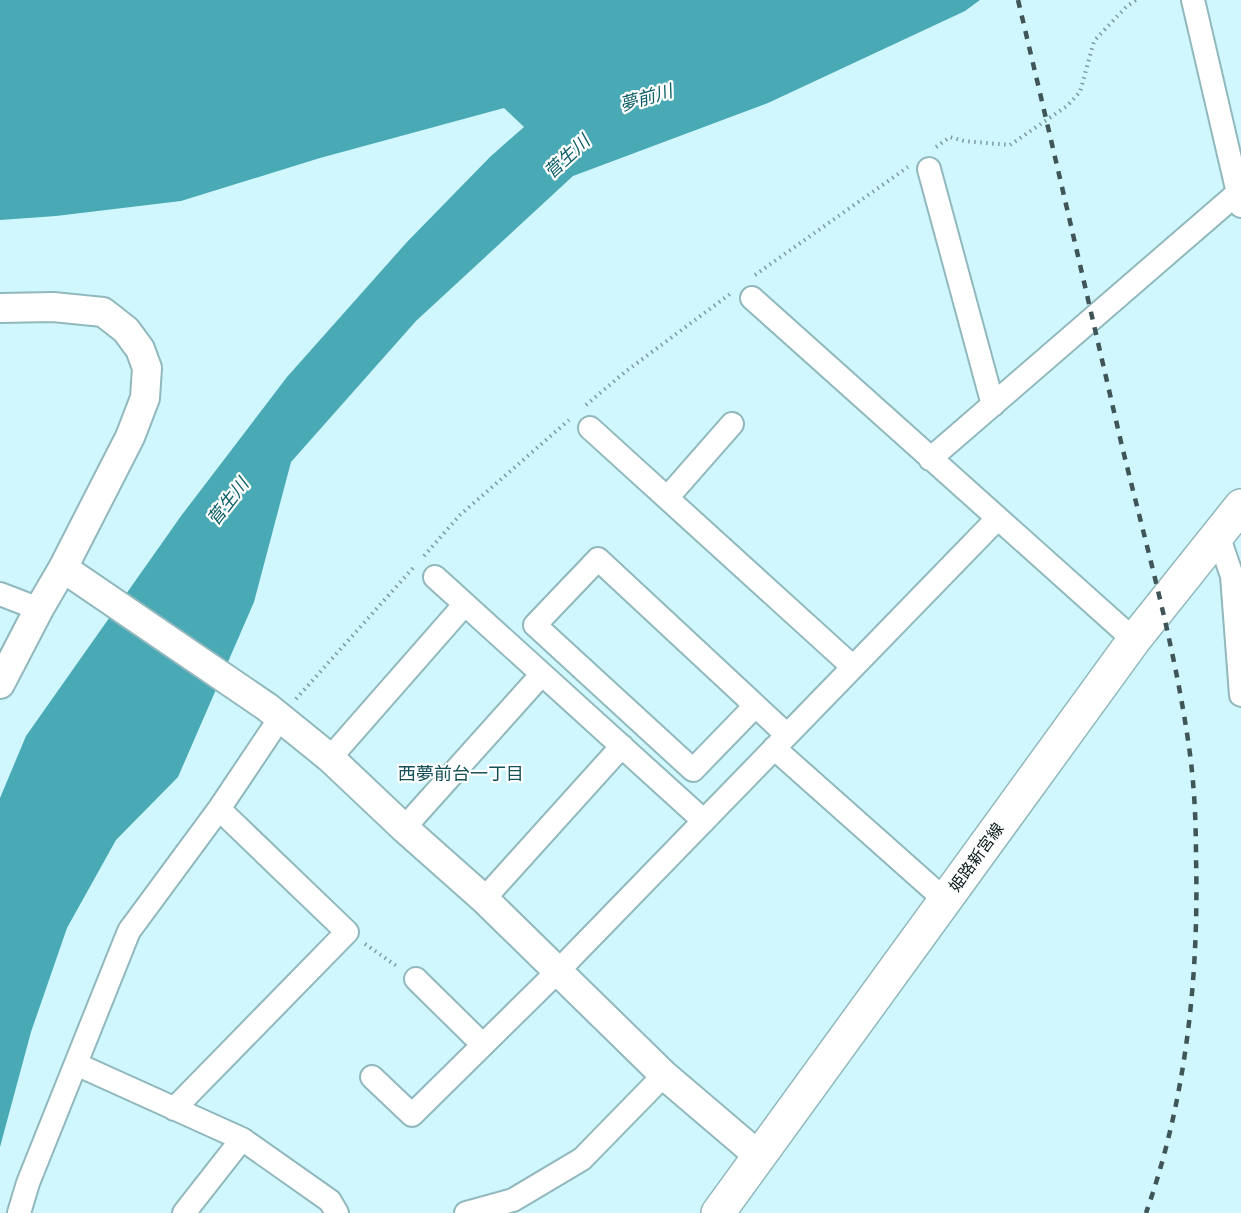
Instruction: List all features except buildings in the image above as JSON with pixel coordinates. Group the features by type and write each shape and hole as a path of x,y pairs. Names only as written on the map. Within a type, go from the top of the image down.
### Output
{"main road":[{"name":"姫路新宮線","path":"718,1213 1134,640 1241,506"}],"street":[{"path":"930,459 1240,197 1193,0"},
{"path":"924,161 993,405"},
{"path":"746,289 930,459 1134,640"},
{"path":"0,308 53,307 103,312 126,330 140,349 147,369 145,398 72,573 39,609 0,684"},
{"path":"581,418 853,667"},
{"path":"667,498 732,424"},
{"path":"372,1077 412,1115 558,971 998,519"},
{"path":"1218,535 1232,576 1241,695"},
{"path":"755,706 693,770 535,625 598,559 781,742 945,900"},
{"path":"72,573 274,713 330,758 484,899 664,1076 759,1156"},
{"path":"435,577 704,821"},
{"path":"0,594 39,609"},
{"path":"330,758 465,604"},
{"path":"404,828 542,674"},
{"path":"20,1213 28,1183 129,931 219,809 274,713"},
{"path":"484,899 622,746"},
{"path":"174,1109 347,932 219,809"},
{"path":"416,979 483,1045"},
{"path":"76,1064 242,1139 330,1201 337,1213"},
{"path":"466,1213 513,1200 582,1159 664,1076"},
{"path":"184,1213 242,1139"}],"path":[{"path":"274,713 460,515 581,418 625,372 746,289 924,161 950,137 964,141 1010,145 1067,106 1080,92 1094,41 1126,7 1136,0"},
{"path":"347,932 416,979"}],"water":[{"path":"0,0 980,0 965,11 768,103 573,176 416,321 291,462 254,602 178,777 116,840 67,928 31,1032 0,1147 0,798 26,736 181,516 287,377 407,242 490,157 524,127 504,108 320,158 181,201 56,216 0,220"}],"railway":[{"path":"1018,0 1121,442 1167,627 1192,769 1196,828 1195,948 1192,993 1187,1038 1171,1127 1146,1213"}],"district":[{"name":"西夢前台一丁目","path":"461,774"}],"water label":[{"name":"夢前川","path":"646,98"},
{"name":"菅生川","path":"567,157"},
{"name":"菅生川","path":"228,502"}]}
